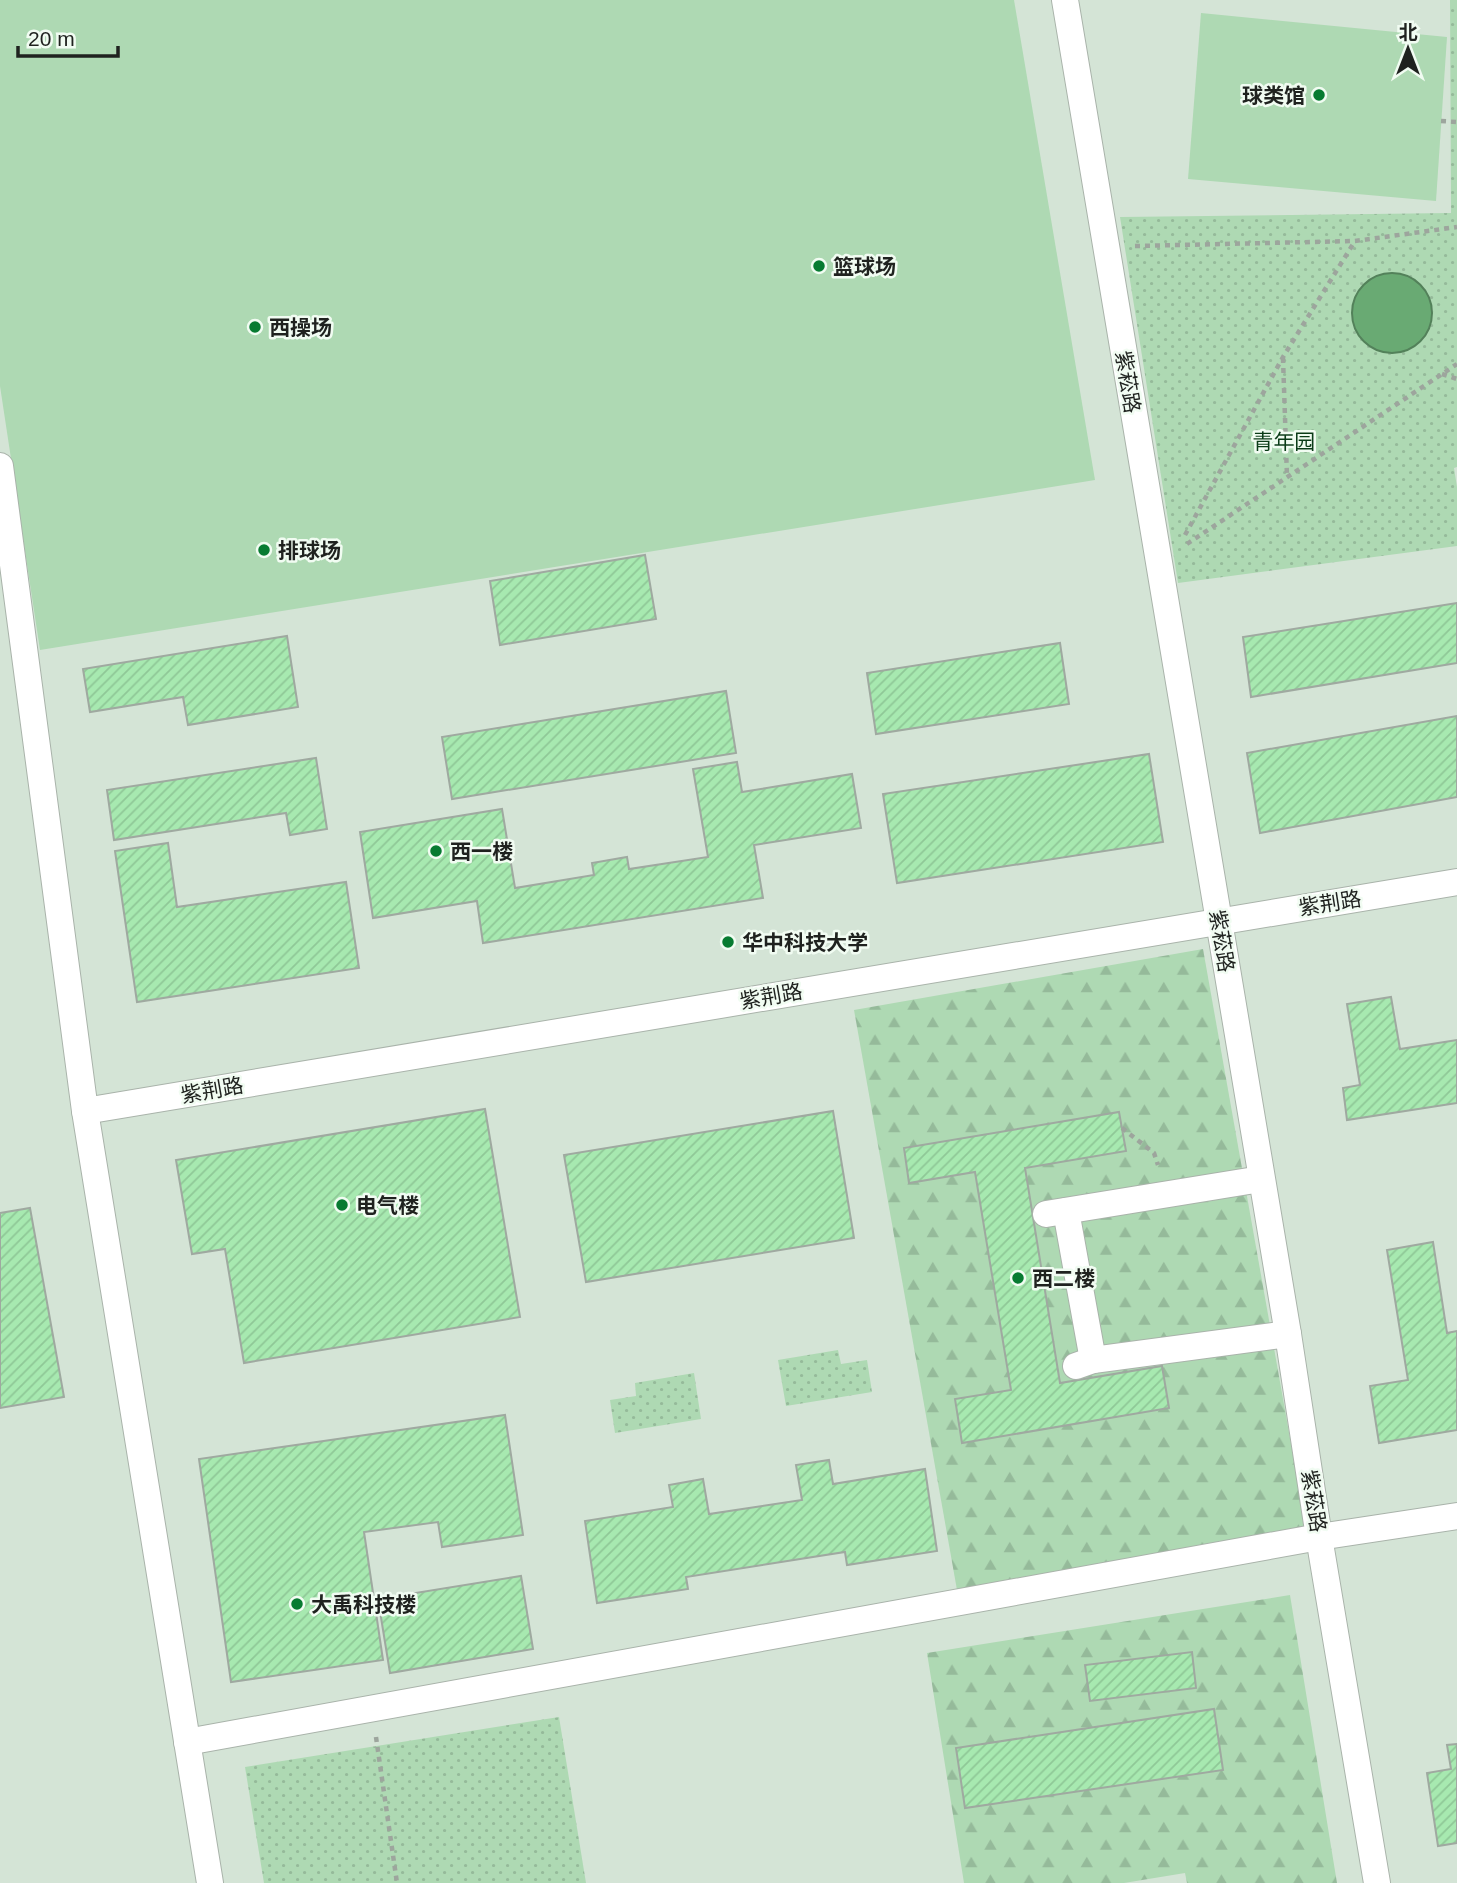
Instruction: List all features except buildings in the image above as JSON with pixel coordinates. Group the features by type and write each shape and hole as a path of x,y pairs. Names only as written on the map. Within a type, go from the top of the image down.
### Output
{"street":[{"name":"紫菘路","path":"1065,0 1106,247 1167,557 1219,922 1377,1883"},
{"path":"0,466 85,1111 209,1883"},
{"path":"0,604 21,620"},
{"name":"紫荆路","path":"85,1111 1457,882"},
{"path":"1261,1179 1056,1212 1084,1363 1288,1334"},
{"path":"187,1742 1319,1537 1457,1516"}],"path":[{"path":"1441,121 1457,122"},
{"path":"1106,247 1355,242 1457,227"},
{"path":"1167,557 1283,357 1355,242"},
{"path":"1283,357 1287,477"},
{"path":"1167,557 1457,364"},
{"path":"1442,374 1457,379"},
{"path":"1122,1128 1154,1153 1166,1193"},
{"path":"372,1709 397,1883"}],"shaded area":[{"name":"华中科技大学","path":"0,0 1457,0 1457,1883 0,1883"},
{"path":"1392,273 1407,276 1420,285 1429,298 1432,313 1429,328 1420,341 1407,350 1392,353 1377,350 1364,341 1355,328 1352,313 1355,298 1364,285 1377,276"}],"green space":[{"path":"0,0 1014,0 1095,480 40,650 0,386"},
{"name":"青年园","path":"1450,0 1457,0 1457,467 1454,468 1457,487 1457,546 1178,583 1120,217 1451,213","holes":["1390,273 1404,275 1431,304 1433,312 1430,326 1422,340 1411,348 1397,352 1381,352 1353,322 1357,296 1366,284 1381,276"]},
{"name":"球类馆","path":"1201,13 1447,37 1436,201 1188,179"},
{"path":"1203,949 1306,1528 957,1590 854,1010"},
{"path":"838,1350 841,1364 867,1360 872,1392 786,1406 778,1360"},
{"path":"694,1373 701,1419 615,1433 610,1400 636,1396 635,1383"},
{"path":"1290,1595 1337,1883 1187,1883 1185,1873 1124,1883 964,1883 927,1653"},
{"path":"559,1717 586,1883 264,1883 245,1767"}],"place":[{"name":"球类馆","path":"1319,95"},
{"name":"篮球场","path":"819,266"},
{"name":"西操场","path":"255,327"},
{"name":"排球场","path":"264,550"},
{"name":"西一楼","path":"436,851"},
{"name":"华中科技大学","path":"728,942"},
{"name":"电气楼","path":"342,1205"},
{"name":"西二楼","path":"1018,1278"},
{"name":"大禹科技楼","path":"297,1604"}]}
